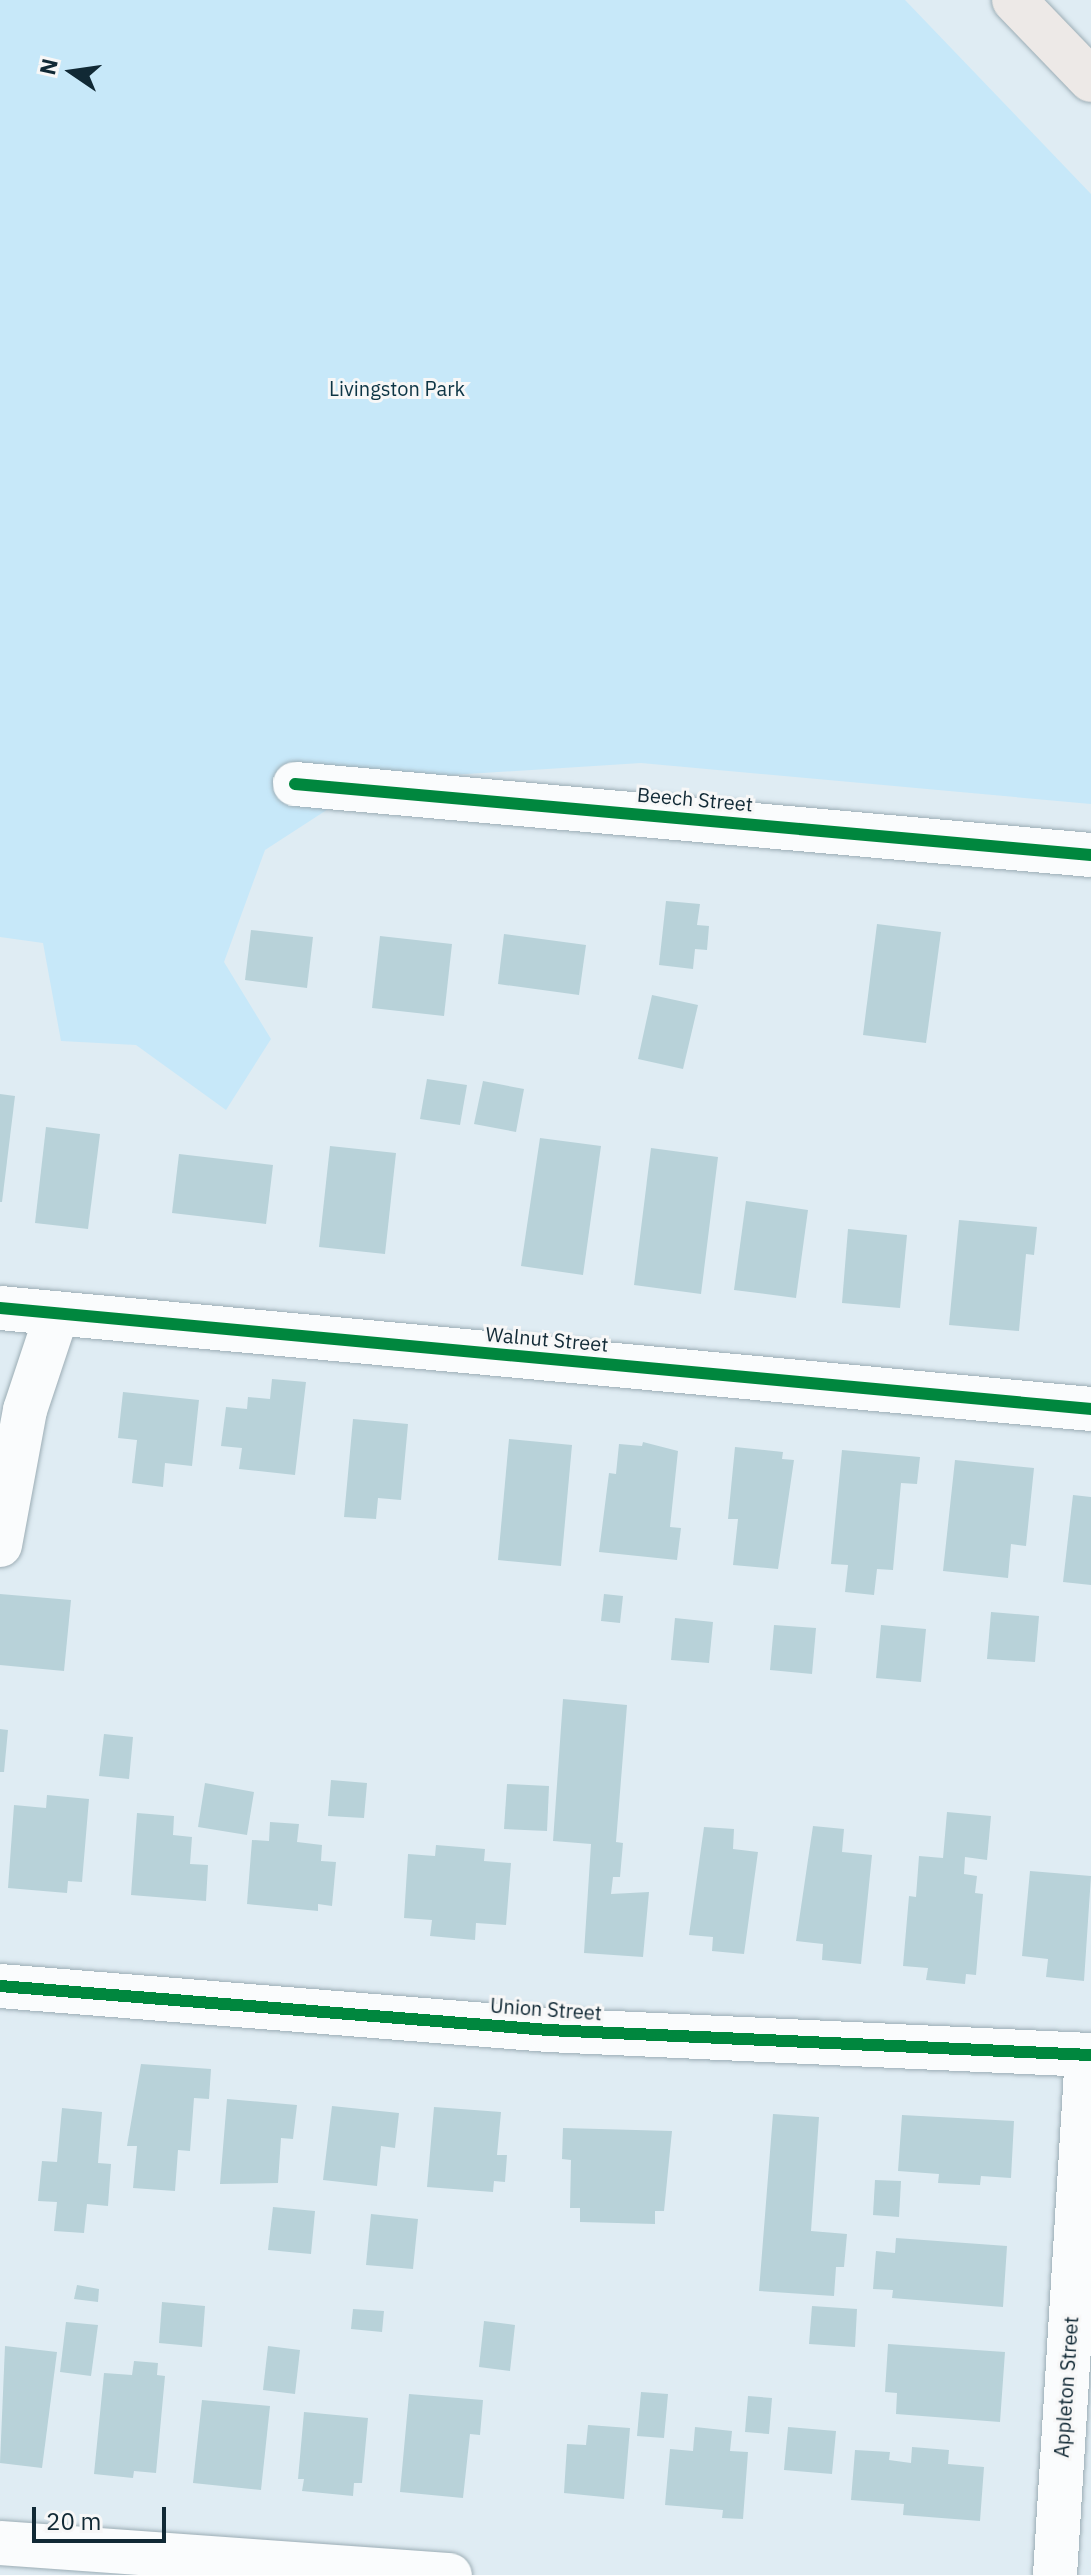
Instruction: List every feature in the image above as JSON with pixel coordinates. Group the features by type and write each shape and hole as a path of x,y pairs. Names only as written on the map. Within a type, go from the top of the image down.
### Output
{"main road":[{"path":"1014,0 1091,80"}],"street":[{"name":"Beech Street","path":"295,784 1091,855"},
{"name":"Walnut Street","path":"0,1308 1091,1409"},
{"path":"0,1545 25,1410 57,1314"},
{"name":"Union Street","path":"0,1986 548,2030 1089,2055"},
{"name":"Appleton Street","path":"1055,2575 1089,2055"},
{"path":"0,2543 450,2575"}],"green space":[{"name":"Livingston Park","path":"0,0 905,0 1091,194 1091,804 641,763 373,780 265,850 224,962 271,1039 226,1110 136,1045 61,1041 43,943 0,937"}],"building":[{"path":"666,901 700,904 697,925 709,926 707,950 695,949 693,969 659,965"},
{"path":"877,924 941,932 926,1043 863,1035"},
{"path":"251,930 313,937 307,988 245,980"},
{"path":"504,934 586,945 579,995 498,984"},
{"path":"380,936 452,944 444,1016 372,1008"},
{"path":"652,995 698,1005 683,1069 638,1059"},
{"path":"427,1079 467,1085 460,1125 420,1119"},
{"path":"483,1081 524,1089 516,1132 474,1124"},
{"path":"0,1094 15,1096 2,1202 0,1202"},
{"path":"46,1127 100,1134 88,1229 35,1223"},
{"path":"540,1138 601,1146 583,1275 521,1266"},
{"path":"330,1146 396,1153 385,1254 319,1247"},
{"path":"651,1148 718,1157 701,1294 634,1285"},
{"path":"179,1154 273,1165 266,1224 172,1213"},
{"path":"746,1201 808,1210 796,1298 734,1290"},
{"path":"959,1220 1037,1227 1034,1255 1026,1254 1019,1331 949,1325"},
{"path":"848,1229 907,1235 900,1308 842,1303"},
{"path":"272,1379 306,1382 295,1475 239,1469 242,1448 221,1446 226,1407 247,1409 248,1397 270,1399"},
{"path":"123,1392 199,1400 192,1466 165,1463 163,1487 132,1483 137,1440 118,1438"},
{"path":"353,1419 408,1424 401,1500 378,1498 376,1519 344,1517"},
{"path":"509,1439 572,1445 561,1566 498,1560"},
{"path":"643,1442 678,1451 670,1527 681,1528 677,1560 599,1552 609,1473 616,1474 619,1444 642,1446"},
{"path":"735,1447 783,1452 782,1459 794,1460 778,1569 733,1565 738,1519 728,1519"},
{"path":"842,1450 920,1457 917,1484 901,1483 893,1570 877,1569 874,1595 845,1592 848,1565 831,1564"},
{"path":"955,1460 1034,1468 1026,1546 1011,1544 1008,1578 943,1571"},
{"path":"1073,1495 1091,1497 1091,1585 1063,1582"},
{"path":"0,1594 71,1600 64,1671 0,1665"},
{"path":"604,1594 623,1596 620,1623 601,1621"},
{"path":"991,1612 1039,1616 1035,1662 987,1659"},
{"path":"675,1618 713,1622 709,1663 671,1660"},
{"path":"774,1625 816,1628 812,1674 770,1670"},
{"path":"881,1625 926,1629 921,1682 876,1678"},
{"path":"563,1699 627,1705 616,1842 623,1843 620,1877 613,1877 611,1894 649,1892 643,1957 584,1953 591,1844 553,1841"},
{"path":"0,1729 8,1730 4,1772 0,1772"},
{"path":"104,1734 133,1737 129,1779 99,1776"},
{"path":"331,1780 367,1783 364,1818 328,1816"},
{"path":"205,1783 254,1792 247,1835 198,1827"},
{"path":"507,1784 549,1786 547,1831 504,1829"},
{"path":"47,1795 89,1799 82,1882 68,1881 67,1893 8,1888 14,1805 46,1808"},
{"path":"947,1812 991,1816 987,1860 965,1857 964,1874 977,1876 975,1893 983,1894 976,1975 966,1974 965,1984 926,1980 928,1968 903,1966 909,1896 916,1897 919,1856 943,1858"},
{"path":"137,1813 174,1816 173,1835 192,1837 190,1864 208,1865 206,1901 131,1895"},
{"path":"270,1822 299,1824 297,1842 322,1845 321,1861 336,1862 332,1906 318,1904 318,1911 247,1904 252,1840 269,1841"},
{"path":"813,1826 844,1829 842,1852 872,1855 861,1964 822,1960 823,1944 796,1941"},
{"path":"704,1827 734,1829 733,1849 758,1852 744,1954 712,1951 713,1937 689,1935"},
{"path":"436,1845 485,1849 484,1861 511,1863 506,1925 476,1923 475,1940 430,1936 432,1920 404,1918 408,1854 435,1856"},
{"path":"1030,1871 1091,1876 1084,1981 1046,1977 1048,1959 1022,1956"},
{"path":"141,2064 211,2069 209,2099 194,2098 190,2151 178,2150 175,2191 133,2188 137,2146 127,2146"},
{"path":"227,2099 297,2105 293,2139 281,2138 278,2183 220,2184"},
{"path":"332,2106 399,2113 395,2148 381,2146 377,2186 323,2180"},
{"path":"434,2107 501,2112 497,2155 507,2155 505,2182 494,2181 493,2192 427,2187"},
{"path":"62,2108 102,2112 98,2163 111,2164 108,2206 87,2204 84,2233 54,2231 57,2202 38,2201 42,2161 57,2162"},
{"path":"773,2114 819,2117 811,2231 847,2234 844,2267 836,2267 834,2296 759,2291"},
{"path":"902,2115 1014,2121 1011,2178 981,2176 980,2185 938,2183 939,2174 898,2171"},
{"path":"563,2128 672,2131 664,2211 655,2211 655,2224 580,2222 580,2208 570,2208 571,2160 562,2159"},
{"path":"875,2180 901,2181 899,2217 873,2215"},
{"path":"273,2207 315,2211 311,2254 268,2250"},
{"path":"371,2214 418,2219 413,2269 366,2265"},
{"path":"896,2238 1007,2246 1003,2307 892,2298 893,2290 873,2289 876,2251 895,2253"},
{"path":"77,2285 99,2289 98,2302 74,2299"},
{"path":"162,2302 205,2306 202,2347 159,2343"},
{"path":"812,2306 857,2309 855,2347 809,2344"},
{"path":"353,2309 384,2311 382,2332 351,2329"},
{"path":"484,2321 515,2325 510,2371 479,2367"},
{"path":"66,2322 98,2325 91,2376 60,2372"},
{"path":"888,2344 1005,2352 1000,2422 896,2414 897,2393 885,2392"},
{"path":"5,2346 57,2352 42,2468 0,2463"},
{"path":"268,2346 300,2350 295,2394 263,2390"},
{"path":"134,2361 158,2363 157,2375 165,2376 156,2473 134,2471 133,2478 94,2474 104,2373 132,2375"},
{"path":"641,2392 668,2394 664,2438 637,2436"},
{"path":"409,2394 483,2400 480,2435 470,2434 463,2498 400,2492"},
{"path":"748,2396 772,2398 769,2434 745,2432"},
{"path":"202,2400 270,2406 261,2490 193,2483"},
{"path":"304,2412 368,2418 362,2483 354,2483 353,2496 302,2491 304,2479 298,2479"},
{"path":"588,2425 630,2428 624,2499 564,2493 567,2444 586,2445"},
{"path":"695,2427 732,2431 730,2451 748,2452 743,2519 722,2518 723,2510 665,2505 670,2449 693,2451"},
{"path":"788,2427 836,2431 832,2474 784,2470"},
{"path":"912,2447 949,2450 948,2464 984,2467 980,2521 903,2515 904,2504 851,2500 855,2450 890,2452 889,2460 911,2463"}],"cycle path":[{"path":"295,784 1091,855"},
{"path":"0,1308 1091,1409"},
{"path":"0,1986 548,2030 1091,2055"}]}
